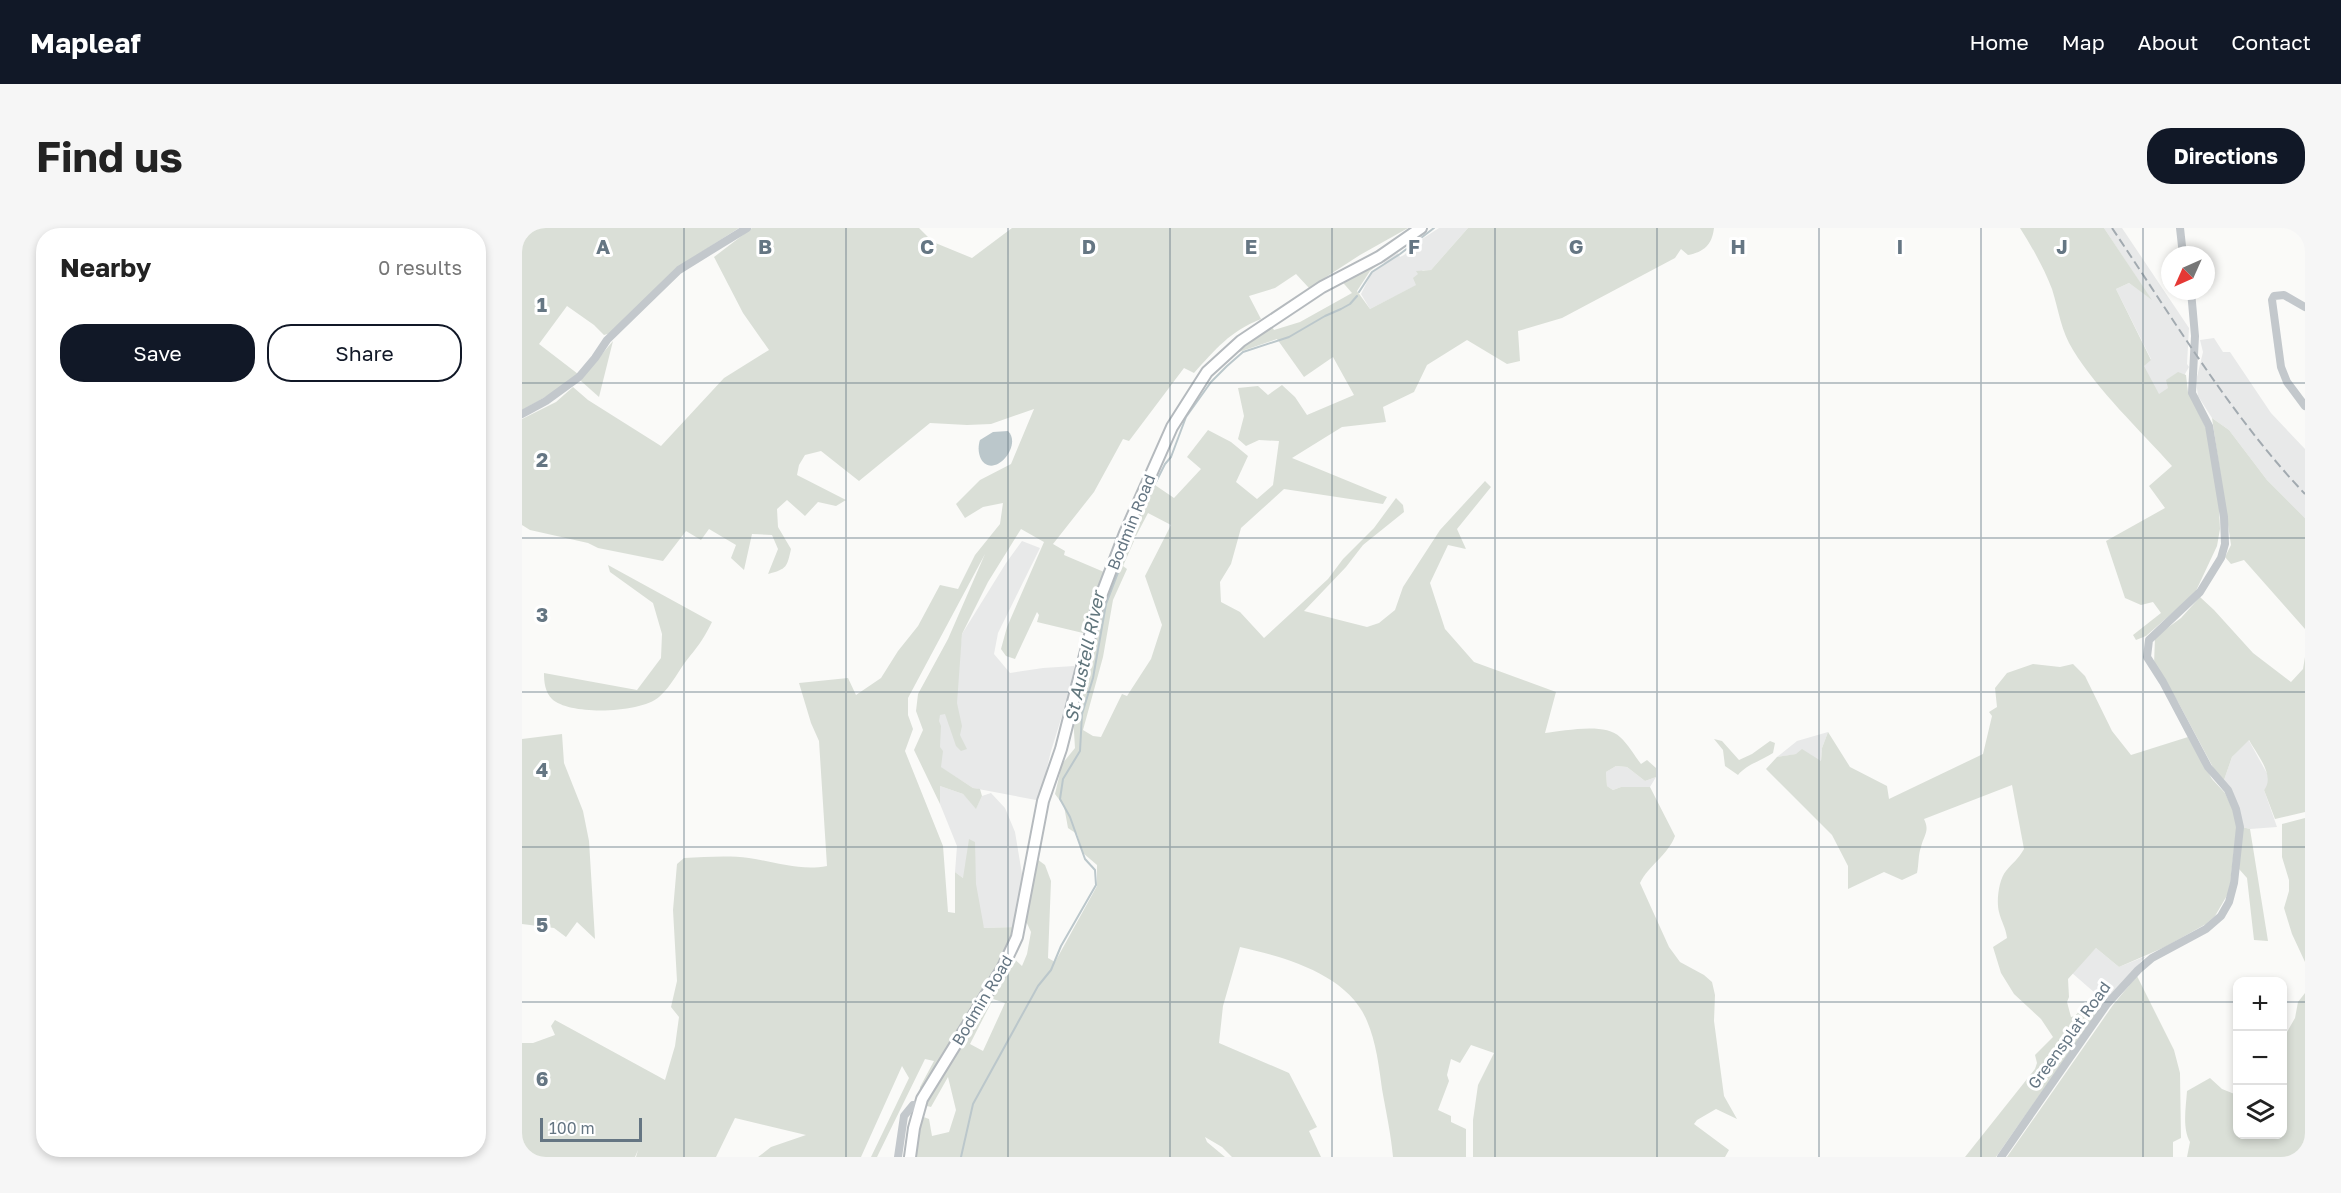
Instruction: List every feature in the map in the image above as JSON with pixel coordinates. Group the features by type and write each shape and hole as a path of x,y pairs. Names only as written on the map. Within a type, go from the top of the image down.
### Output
{"main road":[{"name":"Bodmin Road","path":"910,1157 919,1106 1002,969 1017,937 1043,801 1061,749 1098,604 1125,533 1172,427 1208,372 1240,341 1322,287 1379,257 1421,228"}],"street":[{"path":"522,414 558,393 579,376 607,340 679,270 747,228"},
{"path":"2180,228 2182,246"},
{"path":"2305,307 2284,295 2274,296 2272,300 2281,368 2287,382 2305,406"},
{"name":"Greensplat Road","path":"2001,1157 2107,1004 2152,958 2206,929 2221,916 2229,902 2234,883 2240,827 2236,809 2228,790 2208,766 2147,657 2149,640 2200,592 2221,558 2225,544 2224,517 2210,426 2192,393 2195,336 2193,300"},
{"path":"898,1157 904,1116 913,1105 919,1106"}],"shaded area":[{"path":"522,228 739,228 678,267 611,333 604,335 567,306 539,344 578,374 556,391 522,410"},
{"path":"752,228 919,228 933,242 972,258 1012,228 1408,228 1309,288 1296,274 1275,288 1249,296 1261,319 1232,335 1194,373 1184,368 1129,441 1123,439 1094,492 1053,544 1065,551 1064,555 1104,572 1091,604 1083,633 1037,622 1039,615 1037,612 1015,659 1006,656 1001,649 1007,627 1044,542 1021,529 988,582 962,634 957,703 962,726 960,735 967,749 961,751 956,746 945,714 940,715 939,721 941,726 940,747 943,751 941,767 973,788 980,789 982,796 976,809 963,794 940,786 940,804 914,750 923,730 916,711 918,694 948,639 985,554 908,698 908,715 913,729 905,751 943,846 948,912 955,913 955,872 963,878 969,839 975,842 976,884 984,928 1015,927 993,973 919,1098 920,1087 934,1061 925,1059 877,1157 871,1157 909,1078 902,1066 861,1157 758,1157 771,1147 806,1135 735,1118 716,1157 636,1157 638,1150 635,1157 522,1157 522,1043 533,1043 555,1035 551,1026 555,1020 665,1080 675,1046 679,1017 671,1007 677,981 673,910 677,864 684,858 725,856 798,867 827,866 819,741 799,683 848,678 856,695 881,678 898,651 918,626 940,585 958,589 975,555 1000,524 1003,503 983,507 965,518 956,504 980,480 1011,464 1034,409 991,424 930,423 859,481 821,451 805,455 799,465 797,475 846,500 836,506 818,502 805,516 787,500 777,509 778,527 791,549 785,566 779,571 768,574 778,549 772,535 752,534 744,570 731,558 736,545 709,529 701,540 686,531 663,561 598,548 588,543 530,530 522,525 522,419 556,402 573,387 588,400 661,446 724,378 769,350 743,313 714,257"},
{"path":"1439,228 1468,228 1431,270 1423,270 1418,274 1417,285 1370,309 1361,294 1372,272 1385,264 1383,261 1398,253 1400,257 1404,255 1419,241"},
{"path":"1468,228 1714,228 1709,243 1699,252 1688,255 1681,249 1675,258 1562,318 1518,331 1520,361 1507,364 1467,340 1427,365 1414,392 1383,407 1386,422 1342,427 1292,458 1387,497 1383,504 1284,489 1241,528 1231,564 1220,582 1221,602 1240,612 1264,638 1328,579 1343,559 1374,528 1396,498 1403,505 1404,512 1363,545 1346,567 1304,611 1367,627 1379,623 1395,610 1403,587 1440,530 1485,481 1491,487 1457,529 1466,549 1448,545 1430,583 1445,629 1474,662 1556,692 1545,733 1584,729 1613,732 1626,743 1641,764 1647,760 1656,768 1656,777 1645,781 1627,767 1616,766 1606,772 1607,786 1613,790 1621,787 1650,787 1675,836 1668,849 1640,883 1669,947 1680,962 1712,982 1715,995 1714,1021 1724,1096 1737,1119 1716,1109 1694,1124 1729,1150 1725,1157 1473,1157 1473,1120 1478,1085 1494,1053 1471,1045 1460,1063 1451,1059 1447,1075 1449,1081 1438,1110 1451,1116 1451,1122 1466,1129 1466,1157 1393,1157 1375,1046 1367,1021 1358,1005 1345,991 1313,970 1276,956 1240,947 1223,1006 1219,1043 1289,1073 1317,1127 1309,1131 1321,1157 1232,1157 1222,1147 1205,1137 1207,1142 1225,1157 915,1157 921,1116 929,1119 932,1136 949,1132 956,1110 948,1077 931,1107 927,1106 927,1101 1010,955 1022,966 1027,954 1031,932 1025,919 1037,859 1045,865 1051,881 1048,958 1055,962 1097,886 1097,865 1083,853 1077,834 1068,828 1064,806 1055,794 1062,764 1075,748 1073,716 1098,614 1128,539 1134,541 1123,566 1127,569 1113,600 1103,657 1083,730 1093,736 1101,737 1122,694 1127,696 1151,659 1162,625 1145,576 1171,525 1148,513 1136,536 1132,534 1152,483 1174,498 1201,469 1187,457 1208,430 1231,442 1248,456 1236,482 1257,499 1273,485 1279,441 1259,440 1246,446 1238,439 1244,416 1238,388 1258,386 1268,395 1282,385 1295,397 1307,415 1354,395 1333,357 1304,377 1277,339 1239,352 1234,346 1269,322 1274,330 1300,322 1352,293 1338,277 1382,253 1383,261 1370,271 1357,291 1370,309 1416,285 1413,278 1418,274 1416,271 1431,270","holes":["993,999 1005,1003 983,1051 970,1044"]},
{"path":"2020,228 2104,228 2152,300 2129,283 2116,289 2151,360 2144,366 2159,394 2168,388 2166,380 2178,372 2186,375 2188,392 2207,430 2219,507 2220,529 2217,546 2195,593 2146,636 2136,640 2133,635 2161,613 2153,602 2141,605 2125,598 2106,541 2165,508 2149,486 2172,466 2107,395 2073,350 2063,328 2049,281"},
{"path":"2104,228 2122,228 2161,286 2161,300 2170,300 2189,328 2187,364 2189,367 2185,374 2183,391 2206,431 2141,382 2139,370 2151,359 2116,289 2129,283 2150,298"},
{"path":"2214,338 2223,352 2230,352 2271,413 2305,449 2305,518 2267,480 2229,430 2212,418 2198,396 2196,381 2203,352 2200,340"},
{"path":"613,341 599,397 581,381"},
{"path":"2212,418 2229,430 2267,480 2305,518 2305,629 2244,560 2231,564 2225,557 2231,545"},
{"path":"1008,431 1012,437 1012,445 1005,459 992,466 986,464 979,454 980,440 993,432"},
{"path":"1022,541 1040,548 998,633 994,654 1010,673 1074,666 1075,674 1051,751 1042,789 1036,800 973,788 937,765 921,696 957,680 962,634"},
{"path":"608,565 712,622 700,644 659,697 650,702 622,709 574,708 552,699 548,693 544,673 637,690 661,658 662,634 653,603 610,572"},
{"path":"2200,597 2253,653 2291,682 2303,669 2305,657 2305,812 2275,819 2264,790 2268,778 2266,771 2249,740 2232,757 2224,780 2215,771 2178,702 2154,665 2155,637 2181,618"},
{"path":"2033,664 2060,667 2073,664 2085,676 2112,731 2131,755 2188,737 2212,779 2225,793 2237,825 2229,892 2215,916 2206,924 2165,947 2119,967 2096,948 2068,979 2067,1002 2071,1017 2082,1008 2097,1013 1996,1157 1965,1157 2035,1069 2037,1063 2035,1055 2053,1037 2041,1019 2014,994 2001,973 1993,947 2007,938 1998,907 2002,879 2024,849 2012,785 1924,819 1926,830 1917,873 1902,880 1884,872 1848,889 1848,866 1832,835 1766,769 1777,757 1796,754 1802,749 1821,761 1822,748 1828,732 1850,767 1887,786 1889,799 1983,754 1992,716 1989,712 1997,707 1995,688 2007,673"},
{"path":"1828,732 1822,748 1821,761 1797,754 1777,757 1797,741"},
{"path":"562,734 564,763 583,811 589,841 595,939 577,922 566,937 554,928 522,924 522,739"},
{"path":"1714,739 1722,741 1739,760 1770,741 1775,743 1773,753 1750,765 1738,775 1725,766 1723,750"},
{"path":"2248,739 2269,777 2268,786 2264,790 2277,827 2250,829 2242,827 2224,780 2232,757"},
{"path":"1616,766 1627,767 1645,781 1656,777 1650,787 1621,787 1613,790 1607,786 1606,772"},
{"path":"940,786 963,794 976,808 982,796 991,793 1005,808 1015,832 1024,886 1015,927 984,928 963,878 955,872 957,846 940,804"},
{"path":"2305,818 2305,962 2292,934 2284,908 2289,891 2289,880 2282,857 2282,824"},
{"path":"2242,827 2250,829 2268,941 2254,940 2247,878 2239,869"},
{"path":"2096,948 2119,967 2146,956 2107,999 2095,993 2072,973"},
{"path":"2137,976 2174,1050 2180,1073 2181,1138 2173,1142 2173,1157 2007,1157 2113,1005"},
{"path":"2305,993 2305,1157 2187,1157 2190,1142 2185,1124 2187,1091 2210,1078 2222,1089 2233,1093 2233,1139 2287,1139 2287,1032 2295,1018 2298,1002"}],"waterway":[{"name":"St Austell River","path":"1359,292 1372,272 1434,228"},
{"name":"St Austell River","path":"961,1157 973,1104 1038,986 1051,970 1061,946 1096,885 1095,870 1085,859 1070,817 1060,799 1063,779 1080,751 1082,714 1093,678 1106,604 1142,510 1165,464 1171,457 1186,417 1211,382 1227,366 1243,352 1289,337 1350,304 1357,296"}],"railway":[{"path":"2112,228 2227,399 2278,464 2305,494"}]}
